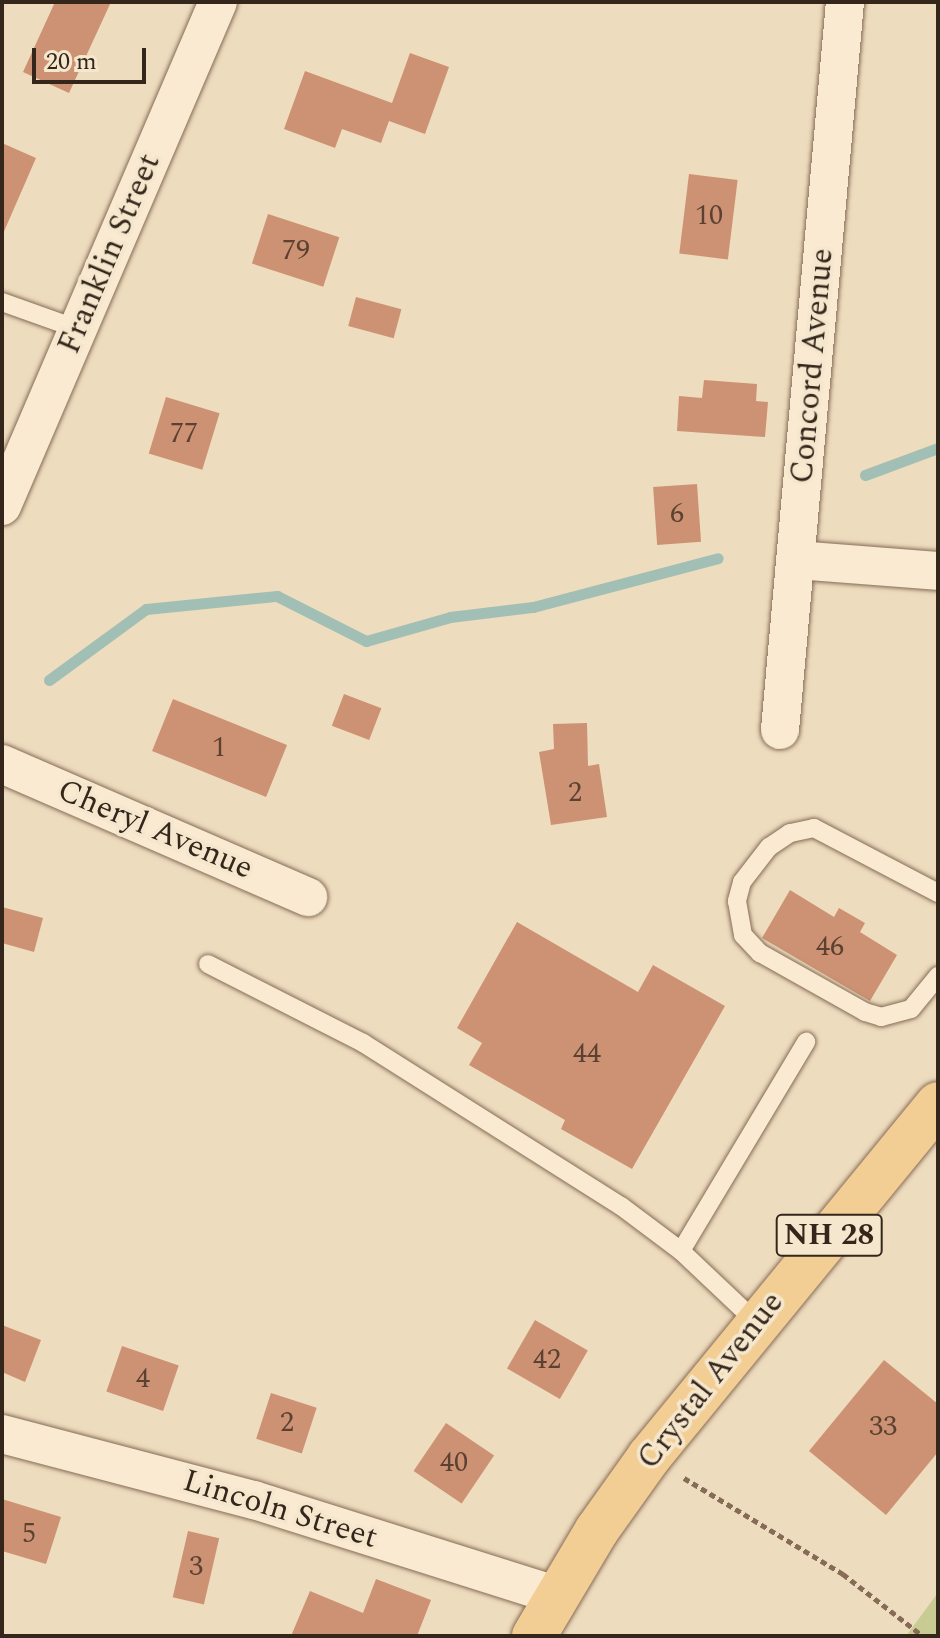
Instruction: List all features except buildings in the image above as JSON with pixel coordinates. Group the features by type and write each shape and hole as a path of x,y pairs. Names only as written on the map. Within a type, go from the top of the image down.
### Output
{"main road":[{"name":"Crystal Avenue","path":"534,1636 556,1595 649,1457 756,1322 938,1104"}],"street":[{"name":"Franklin Street","path":"2,506 218,2"},
{"name":"Concord Avenue","path":"780,730 845,2"},
{"path":"796,560 938,571"},
{"name":"Cheryl Avenue","path":"2,764 308,897"},
{"name":"Lincoln Street","path":"2,1434 254,1500 556,1595"}],"lane":[{"path":"2,302 78,329"},
{"path":"938,893 831,833 814,828 790,833 754,863 737,901 743,935 781,967 881,1017 911,1009 938,976"},
{"path":"208,964 363,1043 621,1206 681,1251 756,1322"},
{"path":"681,1251 806,1042"}],"path":[{"path":"649,1457 843,1574 923,1636"}],"green space":[{"path":"937,1594 938,1636 906,1636"}],"waterway":[{"path":"865,475 938,448"},
{"path":"49,680 146,609 277,596 366,641 450,617 533,607 718,558"}]}
